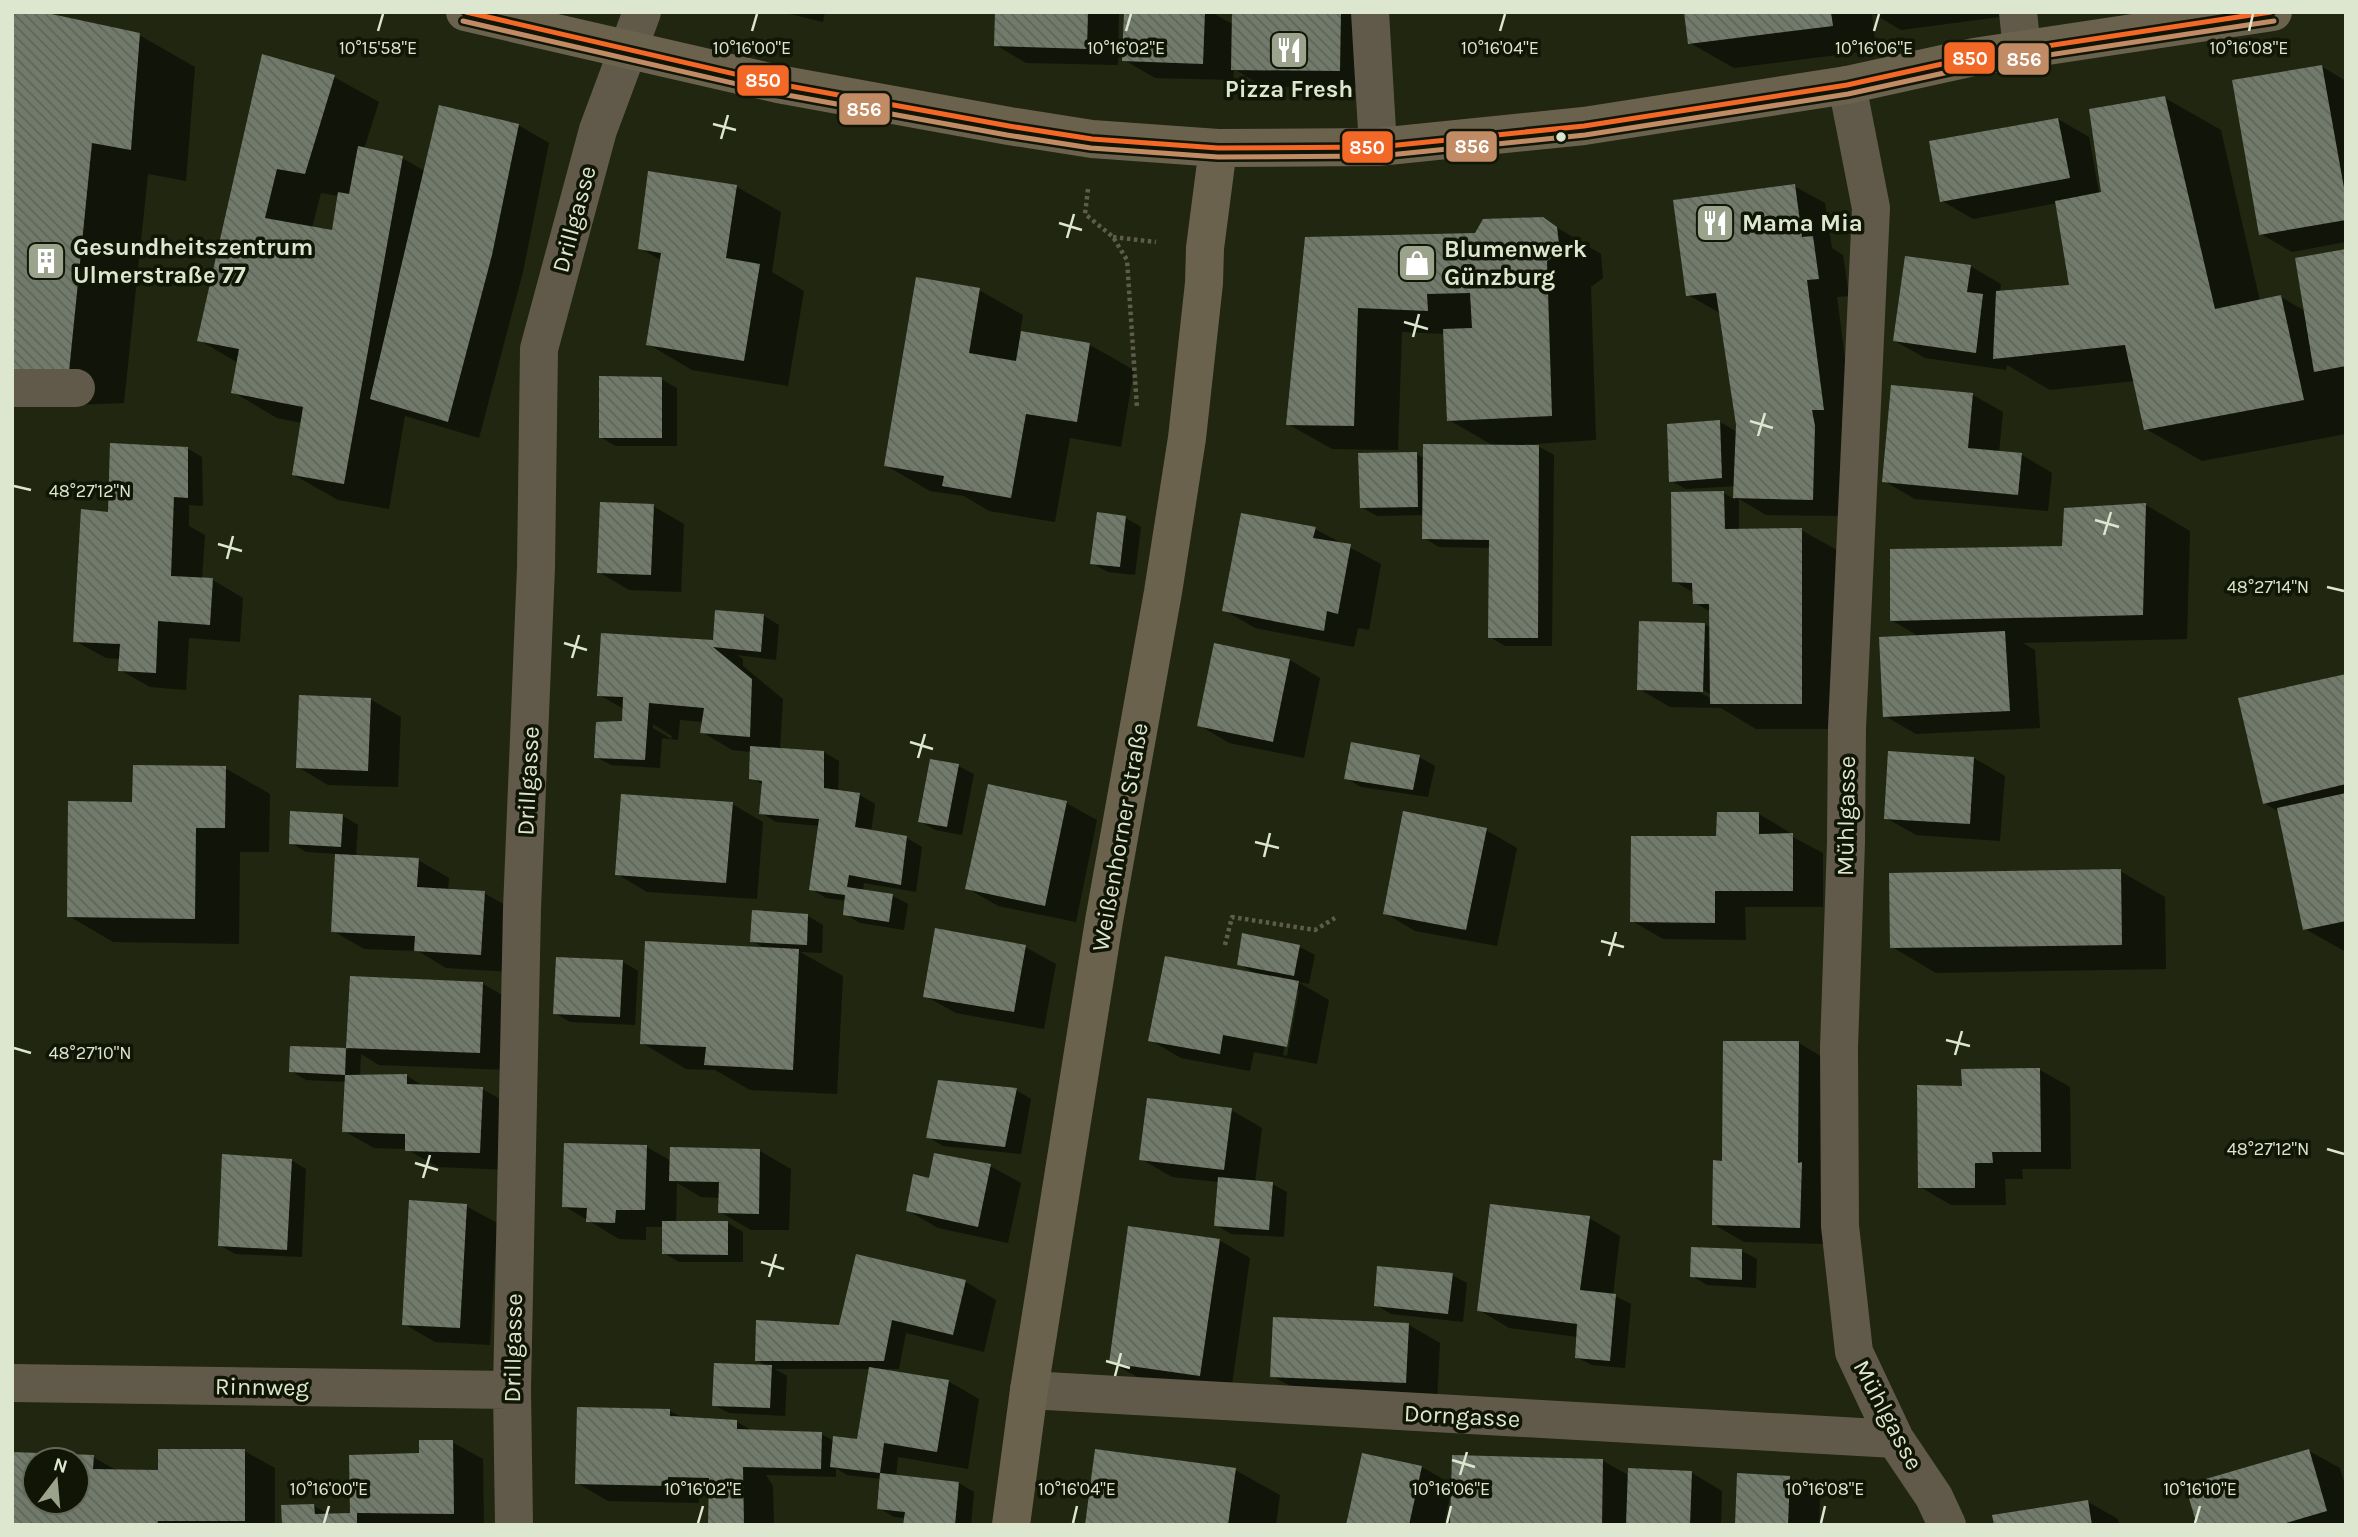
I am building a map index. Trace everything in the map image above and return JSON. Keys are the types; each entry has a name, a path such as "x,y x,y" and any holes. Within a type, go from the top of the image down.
{"main road":[{"path":"465,12 778,84 1009,126 1092,139 1219,148 1378,147 1584,126 1847,85 1974,57 2273,12"},
{"name":"Weißenhorner Straße","path":"1011,1525 1029,1390 1104,921 1163,592 1185,451 1204,283 1205,248 1219,148"}],"street":[{"name":"Drillgasse","path":"514,1525 512,1390 522,909 536,567 539,349 598,130 642,12"},
{"path":"1370,12 1378,147"},
{"path":"2018,12 2022,50"},
{"name":"Mühlgasse","path":"1847,85 1871,208 1847,728 1839,1048 1840,1226 1854,1352 1895,1439 1934,1497 1947,1525"},
{"path":"12,388 76,388"},
{"name":"Rinnweg","path":"12,1383 512,1390"},
{"name":"Dorngasse","path":"1029,1390 1895,1439"}],"path":[{"path":"1225,946 1232,917 1315,930 1335,918"}],"building":[{"name":"Gesundheitszentrum Ulmerstraße 77","path":"12,12 42,12 140,33 131,150 92,143 69,372 12,374"},
{"path":"995,12 1088,12 1087,49 994,46"},
{"path":"1124,12 1205,12 1203,64 1122,61"},
{"path":"1232,12 1341,12 1340,71 1231,70"},
{"path":"1684,12 1831,12 1833,26 1688,44"},
{"path":"262,54 335,75 305,174 277,169 265,218 332,230 338,192 349,194 358,146 403,156 344,484 292,475 303,407 231,393 239,349 197,341"},
{"path":"2322,65 2346,199 2346,220 2259,235 2232,80"},
{"path":"2165,96 2215,309 2281,295 2304,400 2144,430 2125,345 1993,359 1996,291 2069,285 2055,201 2101,192 2089,109"},
{"path":"439,105 519,124 492,255 448,422 370,399"},
{"path":"2058,118 2070,178 1940,202 1929,141"},
{"path":"648,171 737,185 726,258 760,264 744,361 646,345 661,253 638,249"},
{"path":"1795,184 1802,237 1813,236 1819,279 1807,280 1824,410 1812,410 1815,426 1813,500 1733,498 1736,425 1716,293 1686,296 1673,200"},
{"path":"1543,217 1557,227 1560,252 1547,261 1552,416 1447,421 1443,329 1472,328 1470,293 1427,294 1428,311 1358,308 1354,426 1286,425 1305,237 1475,233 1483,219"},
{"path":"2346,249 2346,366 2314,372 2295,258"},
{"path":"1905,256 1971,265 1967,292 1983,294 1976,353 1893,341"},
{"path":"916,277 980,288 969,353 1016,361 1021,331 1090,343 1077,422 1026,414 1011,498 942,486 944,476 884,466"},
{"path":"599,376 662,377 662,438 599,438"},
{"path":"1891,385 1973,393 1968,448 2022,453 2018,495 1882,482"},
{"path":"1720,420 1722,478 1669,482 1667,424"},
{"path":"110,443 188,447 188,498 174,497 171,576 213,578 210,625 158,621 156,673 118,671 120,644 73,642 81,509 108,512"},
{"path":"1423,444 1539,445 1538,638 1488,638 1489,540 1422,539"},
{"path":"1417,452 1418,507 1360,508 1358,453"},
{"path":"1724,491 1725,529 1802,528 1802,704 1710,704 1709,604 1693,604 1692,583 1672,582 1671,492"},
{"path":"600,502 654,504 651,575 597,573"},
{"path":"2146,503 2143,615 1890,621 1890,549 2062,546 2064,508"},
{"path":"1097,512 1126,516 1120,567 1090,564"},
{"path":"1241,513 1316,527 1313,538 1351,544 1338,614 1327,611 1324,631 1222,611"},
{"path":"715,610 764,614 761,652 713,647 752,679 750,737 700,733 704,708 649,703 645,760 594,758 596,722 622,721 623,697 597,696 601,633 713,640"},
{"path":"1639,621 1705,623 1703,692 1637,690"},
{"path":"2005,631 2010,711 1883,717 1879,637"},
{"path":"1214,643 1290,659 1273,742 1197,726"},
{"path":"2346,674 2346,784 2263,804 2238,698"},
{"path":"299,695 371,698 368,771 296,768"},
{"path":"1351,742 1420,755 1413,790 1344,779"},
{"path":"750,746 824,751 824,788 860,793 855,827 907,836 901,885 849,875 847,887 893,894 889,922 843,915 845,895 809,890 819,819 759,814 762,781 749,779"},
{"path":"1888,751 1974,757 1970,824 1884,819"},
{"path":"930,759 959,764 947,827 918,822"},
{"path":"133,765 226,766 225,828 196,828 195,919 67,917 68,801 132,802"},
{"path":"988,784 1067,801 1045,906 965,889"},
{"path":"2346,793 2346,921 2303,930 2277,808"},
{"path":"621,794 733,802 726,883 615,875"},
{"path":"290,811 343,814 341,847 289,844"},
{"path":"1403,811 1487,828 1466,930 1383,914"},
{"path":"1717,812 1759,812 1759,834 1793,833 1793,891 1715,891 1715,923 1630,922 1631,836 1716,836"},
{"path":"335,854 419,858 417,887 485,891 481,955 414,951 415,936 331,932"},
{"path":"2121,869 2122,945 1890,948 1889,873"},
{"path":"752,910 808,914 807,945 750,942"},
{"path":"935,928 1026,945 1014,1012 923,997"},
{"path":"1242,933 1300,945 1294,976 1237,965"},
{"path":"645,941 799,949 793,1070 704,1065 706,1047 640,1044"},
{"path":"1165,956 1299,981 1287,1047 1223,1035 1220,1054 1148,1041"},
{"path":"556,957 623,960 620,1017 553,1014"},
{"path":"350,976 483,982 480,1053 346,1048"},
{"path":"1723,1041 1799,1041 1798,1163 1802,1162 1800,1228 1712,1225 1713,1160 1722,1161"},
{"path":"290,1046 346,1048 345,1075 289,1072"},
{"path":"2040,1068 2041,1152 1992,1152 1993,1163 1975,1163 1975,1188 1918,1188 1917,1085 1962,1086 1961,1069"},
{"path":"407,1074 407,1084 483,1087 480,1153 405,1151 405,1134 342,1132 345,1075"},
{"path":"938,1080 1017,1088 1005,1147 926,1138"},
{"path":"1147,1098 1232,1108 1224,1170 1139,1160"},
{"path":"564,1143 647,1145 645,1210 616,1210 615,1223 586,1222 587,1208 562,1207"},
{"path":"670,1147 760,1149 759,1214 718,1213 719,1182 669,1181"},
{"path":"934,1153 991,1164 978,1227 906,1211 913,1174 929,1178"},
{"path":"222,1154 292,1159 287,1250 218,1246"},
{"path":"1218,1177 1273,1182 1269,1230 1214,1226"},
{"path":"409,1200 467,1204 460,1328 402,1325"},
{"path":"1490,1204 1590,1216 1580,1290 1616,1294 1610,1361 1575,1358 1577,1324 1477,1311"},
{"path":"662,1221 728,1221 728,1255 662,1254"},
{"path":"1128,1226 1220,1239 1200,1376 1109,1363"},
{"path":"1691,1247 1742,1249 1742,1280 1690,1277"},
{"path":"856,1254 966,1280 953,1335 892,1320 884,1361 755,1361 756,1320 839,1325"},
{"path":"1377,1266 1453,1273 1448,1314 1374,1306"},
{"path":"1273,1317 1409,1323 1406,1383 1270,1377"},
{"path":"714,1363 772,1365 770,1408 712,1406"},
{"path":"869,1367 949,1380 937,1452 884,1443 880,1473 830,1467 833,1436 857,1439"},
{"path":"577,1407 670,1409 670,1416 737,1420 737,1429 822,1432 821,1469 743,1467 744,1525 708,1525 709,1478 668,1477 668,1486 575,1484"},
{"path":"419,1440 453,1440 454,1514 357,1513 357,1525 282,1525 281,1505 314,1504 315,1514 350,1513 349,1455 419,1453"},
{"path":"158,1449 245,1449 245,1521 158,1521 157,1525 12,1525 12,1452 21,1452 21,1516 91,1516 91,1455 94,1455 93,1469 158,1470"},
{"path":"1095,1449 1236,1468 1228,1525 1085,1525"},
{"path":"2309,1449 2327,1511 2279,1525 2197,1525 2185,1485"},
{"path":"1362,1453 1422,1466 1409,1525 1346,1525"},
{"path":"1452,1455 1603,1459 1602,1525 1450,1525"},
{"path":"1628,1468 1692,1471 1690,1525 1626,1525"},
{"path":"880,1473 959,1482 955,1525 903,1525 905,1512 877,1509"},
{"path":"1737,1473 1790,1476 1788,1525 1735,1525"},
{"path":"2088,1500 2092,1525 1994,1525 1992,1515"}],"transit line":[{"name":"850","path":"466,12 778,84 1009,126 1092,139 1218,148 1378,147 1584,126 1847,85 1974,57 2271,12"},
{"name":"856","path":"463,21 776,93 1007,135 1091,148 1218,157 1379,156 1585,135 1848,94 1976,66 2274,21"}],"place":[{"name":"Pizza Fresh","path":"1289,50"},
{"name":"Mama Mia","path":"1715,223"},
{"name":"Gesundheitszentrum Ulmerstraße 77","path":"46,261"},
{"name":"Blumenwerk Günzburg","path":"1417,263"}]}
